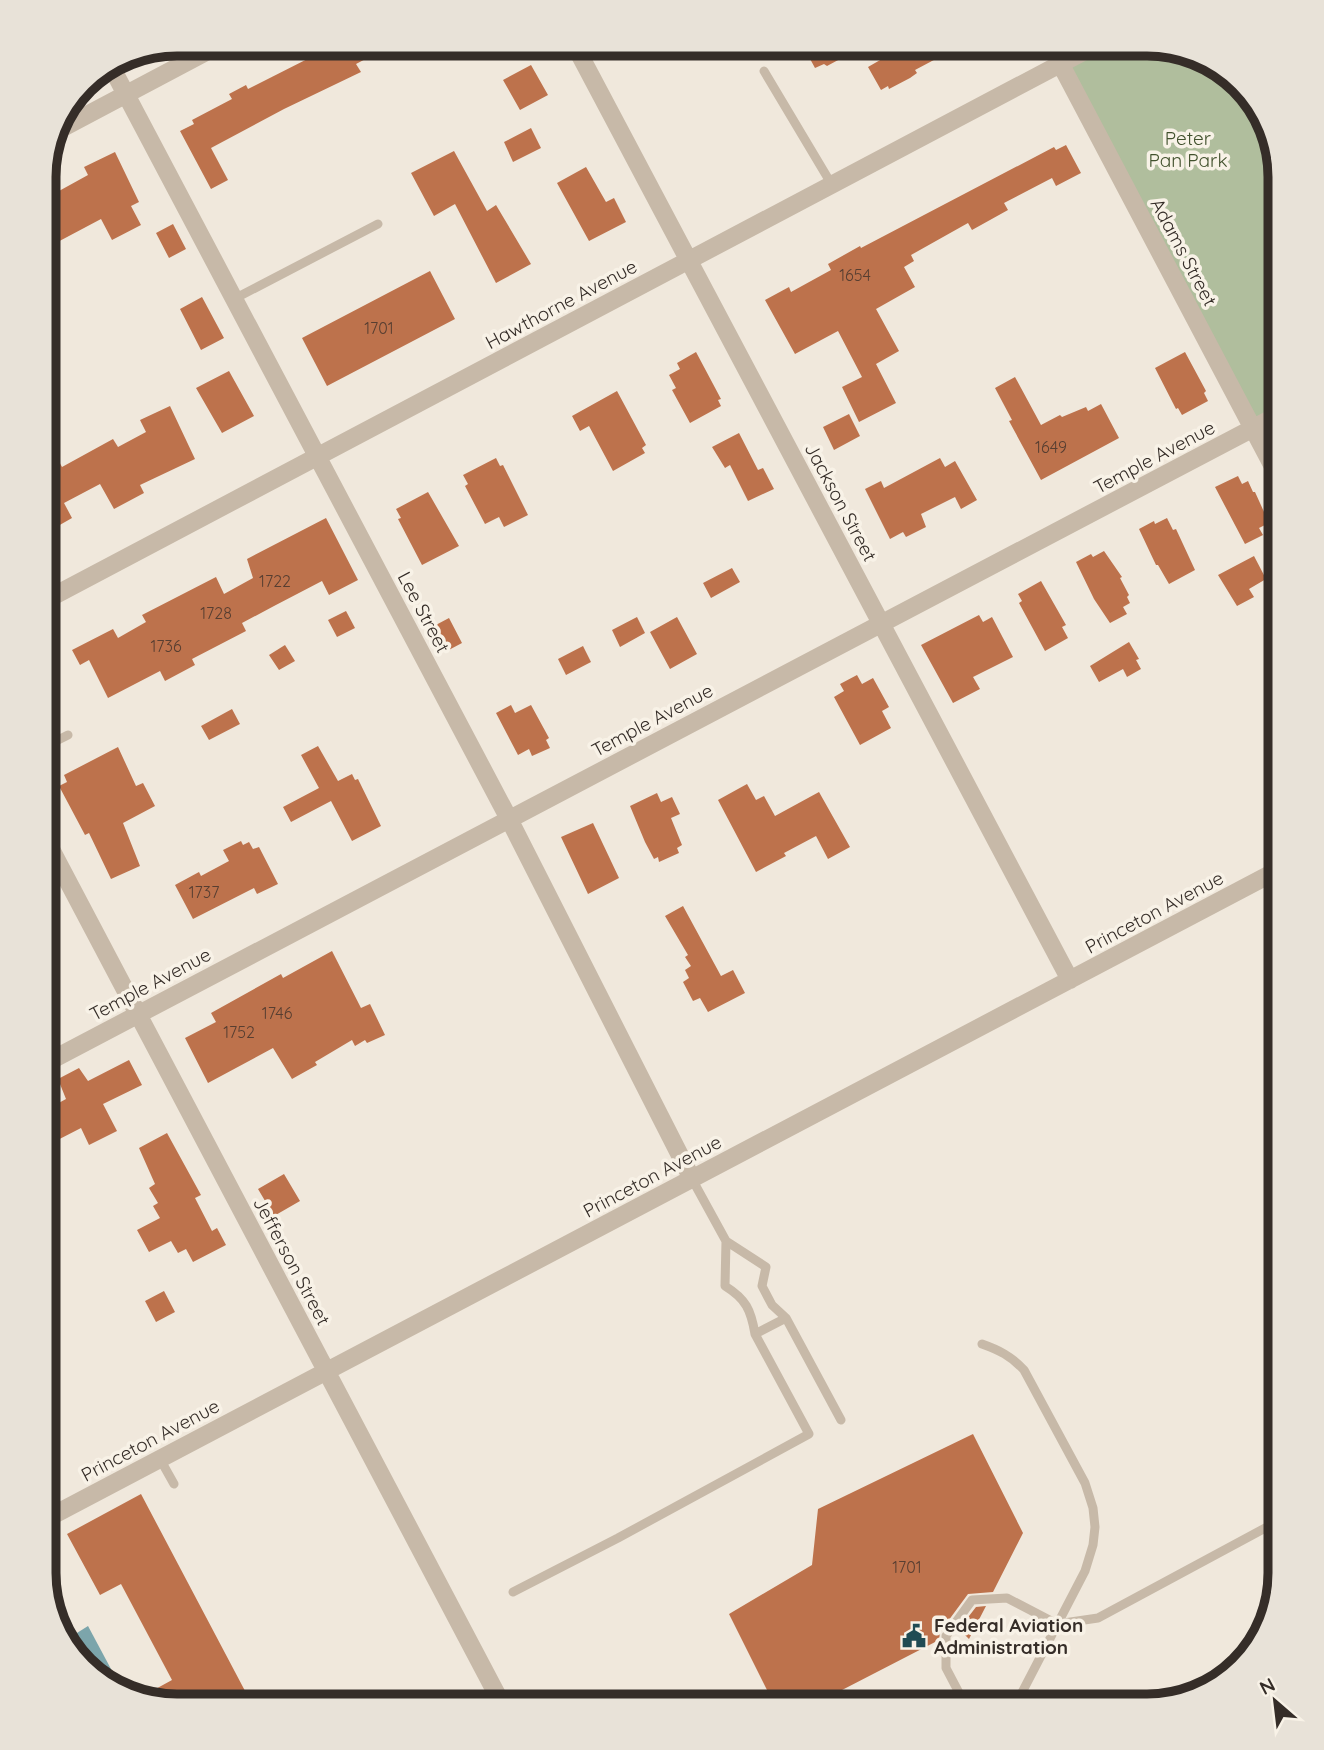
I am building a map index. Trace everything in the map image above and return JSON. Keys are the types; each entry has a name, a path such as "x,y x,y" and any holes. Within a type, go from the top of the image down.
{"street":[{"path":"67,126 198,56"},
{"name":"Jackson Street","path":"580,56 1070,980"},
{"name":"Adams Street","path":"1056,56 1268,457"},
{"name":"Hawthorne Avenue","path":"56,588 318,457 1075,56"},
{"name":"Lee Street","path":"115,73 509,819 692,1179"},
{"name":"Temple Avenue","path":"56,1057 1268,420"},
{"name":"Jefferson Street","path":"56,859 497,1694"},
{"name":"Princeton Avenue","path":"56,1514 1268,875"}],"lane":[{"path":"765,71 832,185"},
{"path":"234,299 378,224"},
{"path":"56,741 68,735"},
{"path":"692,1179 726,1241 766,1268 762,1286 772,1305 786,1318 841,1419"},
{"path":"513,1592 809,1434 755,1334 753,1319 740,1295 725,1286 726,1241"},
{"path":"755,1334 786,1318"},
{"path":"982,1344 998,1349 1014,1359 1024,1370 1085,1483 1091,1499 1095,1527 1085,1571 1021,1694"},
{"path":"160,1458 174,1484"},
{"path":"959,1694 946,1668 946,1636 972,1600 1007,1598 1057,1624 1098,1618 1268,1527"}],"green space":[{"name":"Peter Pan Park","path":"1072,56 1170,58 1186,62 1221,81 1248,110 1264,146 1268,177 1268,427 1251,437 1052,65"}],"water":[{"path":"88,1626 111,1669 106,1671 97,1664 73,1635"}],"building":[{"path":"313,56 371,56 356,64 361,72 211,148 228,180 211,189 180,131 194,124 192,120 232,99 229,94 246,85 248,89"},
{"path":"808,56 846,56 827,66 824,64 815,68"},
{"path":"887,56 941,56 915,70 917,73 889,89 888,86 881,90 868,67"},
{"path":"531,65 548,95 520,110 503,80"},
{"path":"531,128 541,148 513,162 504,142"},
{"path":"1066,145 1081,173 1056,186 1052,178 1004,203 1008,210 972,230 968,223 911,255 914,261 904,267 915,287 876,309 899,351 876,364 896,403 859,422 842,387 862,377 838,331 795,354 765,300 789,287 791,292 831,270 828,264 860,246 861,248 1054,147 1056,150"},
{"path":"454,151 487,211 496,205 531,264 496,283 455,204 434,216 411,173"},
{"path":"115,152 139,202 131,206 141,225 112,240 101,219 56,243 56,185 59,191 88,175 84,167"},
{"path":"586,167 606,202 614,198 626,222 589,241 557,183"},
{"path":"173,224 186,249 169,258 156,233"},
{"path":"430,271 455,319 327,386 302,338"},
{"path":"202,297 224,338 201,350 180,309"},
{"path":"696,352 721,399 718,400 721,406 690,423 672,390 676,388 669,375 680,369 677,363"},
{"path":"1185,352 1206,391 1204,393 1208,401 1182,415 1178,408 1176,409 1155,368"},
{"path":"229,371 254,416 222,433 196,388"},
{"path":"1015,377 1041,425 1060,415 1062,417 1086,407 1088,411 1101,404 1119,438 1041,480 1009,421 1012,420 995,388"},
{"path":"617,391 646,445 642,448 645,453 613,471 589,426 580,431 572,416"},
{"path":"170,406 195,459 140,485 144,493 114,509 100,484 64,503 72,518 56,527 56,456 62,467 113,439 118,447 146,432 140,420"},
{"path":"849,414 860,436 834,450 823,427"},
{"path":"739,433 758,470 763,468 774,489 748,501 730,465 725,468 712,447"},
{"path":"496,458 500,466 503,465 528,515 504,527 499,517 485,524 465,486 468,484 463,475"},
{"path":"940,458 945,467 955,461 977,500 961,509 955,497 921,514 926,527 906,537 903,532 890,539 865,489 881,481 884,488"},
{"path":"1238,476 1242,484 1248,481 1268,521 1268,524 1259,528 1263,535 1245,544 1215,487"},
{"path":"428,492 459,546 422,565 398,519 401,518 396,509"},
{"path":"326,518 358,580 329,595 322,581 274,606 242,623 246,631 192,659 195,665 165,681 160,671 108,698 89,660 80,665 72,650 113,629 118,638 146,622 142,615 216,577 224,594 253,578 247,559"},
{"path":"1167,518 1173,530 1176,529 1195,570 1169,584 1156,565 1139,529"},
{"path":"1104,551 1122,577 1120,578 1130,603 1123,607 1127,614 1110,623 1094,599 1076,562"},
{"path":"1254,556 1266,579 1249,589 1254,597 1237,606 1218,575"},
{"path":"732,568 740,582 711,598 703,583"},
{"path":"1041,581 1066,625 1062,627 1068,638 1045,651 1019,603 1022,601 1018,594"},
{"path":"346,611 355,628 337,637 328,620"},
{"path":"979,615 983,622 992,617 1013,657 973,677 980,689 953,703 921,645"},
{"path":"637,617 645,633 620,647 612,630"},
{"path":"677,617 697,654 670,669 650,632"},
{"path":"449,618 462,643 445,652 432,627"},
{"path":"1129,642 1139,659 1136,660 1141,669 1127,677 1123,669 1099,682 1090,666"},
{"path":"285,645 295,661 279,670 269,655"},
{"path":"583,646 591,662 566,675 558,659"},
{"path":"857,675 862,684 873,678 889,707 882,711 891,728 860,745 834,697 844,691 840,684"},
{"path":"511,705 515,713 531,705 549,738 546,740 550,748 532,756 529,749 518,755 496,713"},
{"path":"232,709 240,724 209,740 201,726"},
{"path":"318,746 338,781 352,774 355,780 358,779 381,826 352,841 331,801 291,822 283,807 319,788 301,755"},
{"path":"118,747 136,786 143,783 155,806 123,823 140,866 111,879 89,833 85,835 59,786 67,782 64,775"},
{"path":"747,784 756,800 764,796 775,816 819,792 850,847 828,859 816,836 756,872 718,800"},
{"path":"657,793 661,802 672,797 680,814 671,818 682,845 677,848 679,853 659,862 658,857 654,859 645,842 630,806"},
{"path":"593,823 619,878 588,894 561,837"},
{"path":"241,841 243,845 249,842 253,849 259,847 278,884 257,894 254,888 193,919 175,885 199,872 201,876 229,861 223,850"},
{"path":"683,906 721,976 733,970 745,993 708,1012 700,998 693,1001 683,982 689,978 685,970 691,966 685,957 688,955 665,916"},
{"path":"332,951 361,1008 370,1004 385,1035 367,1043 365,1040 355,1046 352,1040 292,1079 273,1048 208,1083 185,1038 216,1022 211,1013 281,974 283,978"},
{"path":"129,1060 142,1085 103,1104 117,1131 89,1145 81,1128 56,1141 56,1104 66,1099 58,1079 79,1068 88,1081"},
{"path":"167,1133 201,1195 195,1198 212,1231 217,1228 226,1245 193,1262 186,1249 178,1253 171,1241 149,1252 137,1230 160,1218 153,1206 158,1203 149,1188 155,1184 139,1148"},
{"path":"284,1174 300,1201 274,1216 258,1189"},
{"path":"164,1291 175,1312 156,1322 145,1301"},
{"path":"973,1434 1023,1533 993,1592 968,1594 940,1632 939,1640 834,1694 769,1694 729,1614 812,1565 818,1509"},
{"path":"141,1494 247,1694 152,1691 172,1680 121,1584 100,1595 67,1534"},
{"path":"986,1606 969,1639 959,1629 976,1607"}],"place":[{"name":"Federal Aviation Administration","path":"914,1636"}]}
